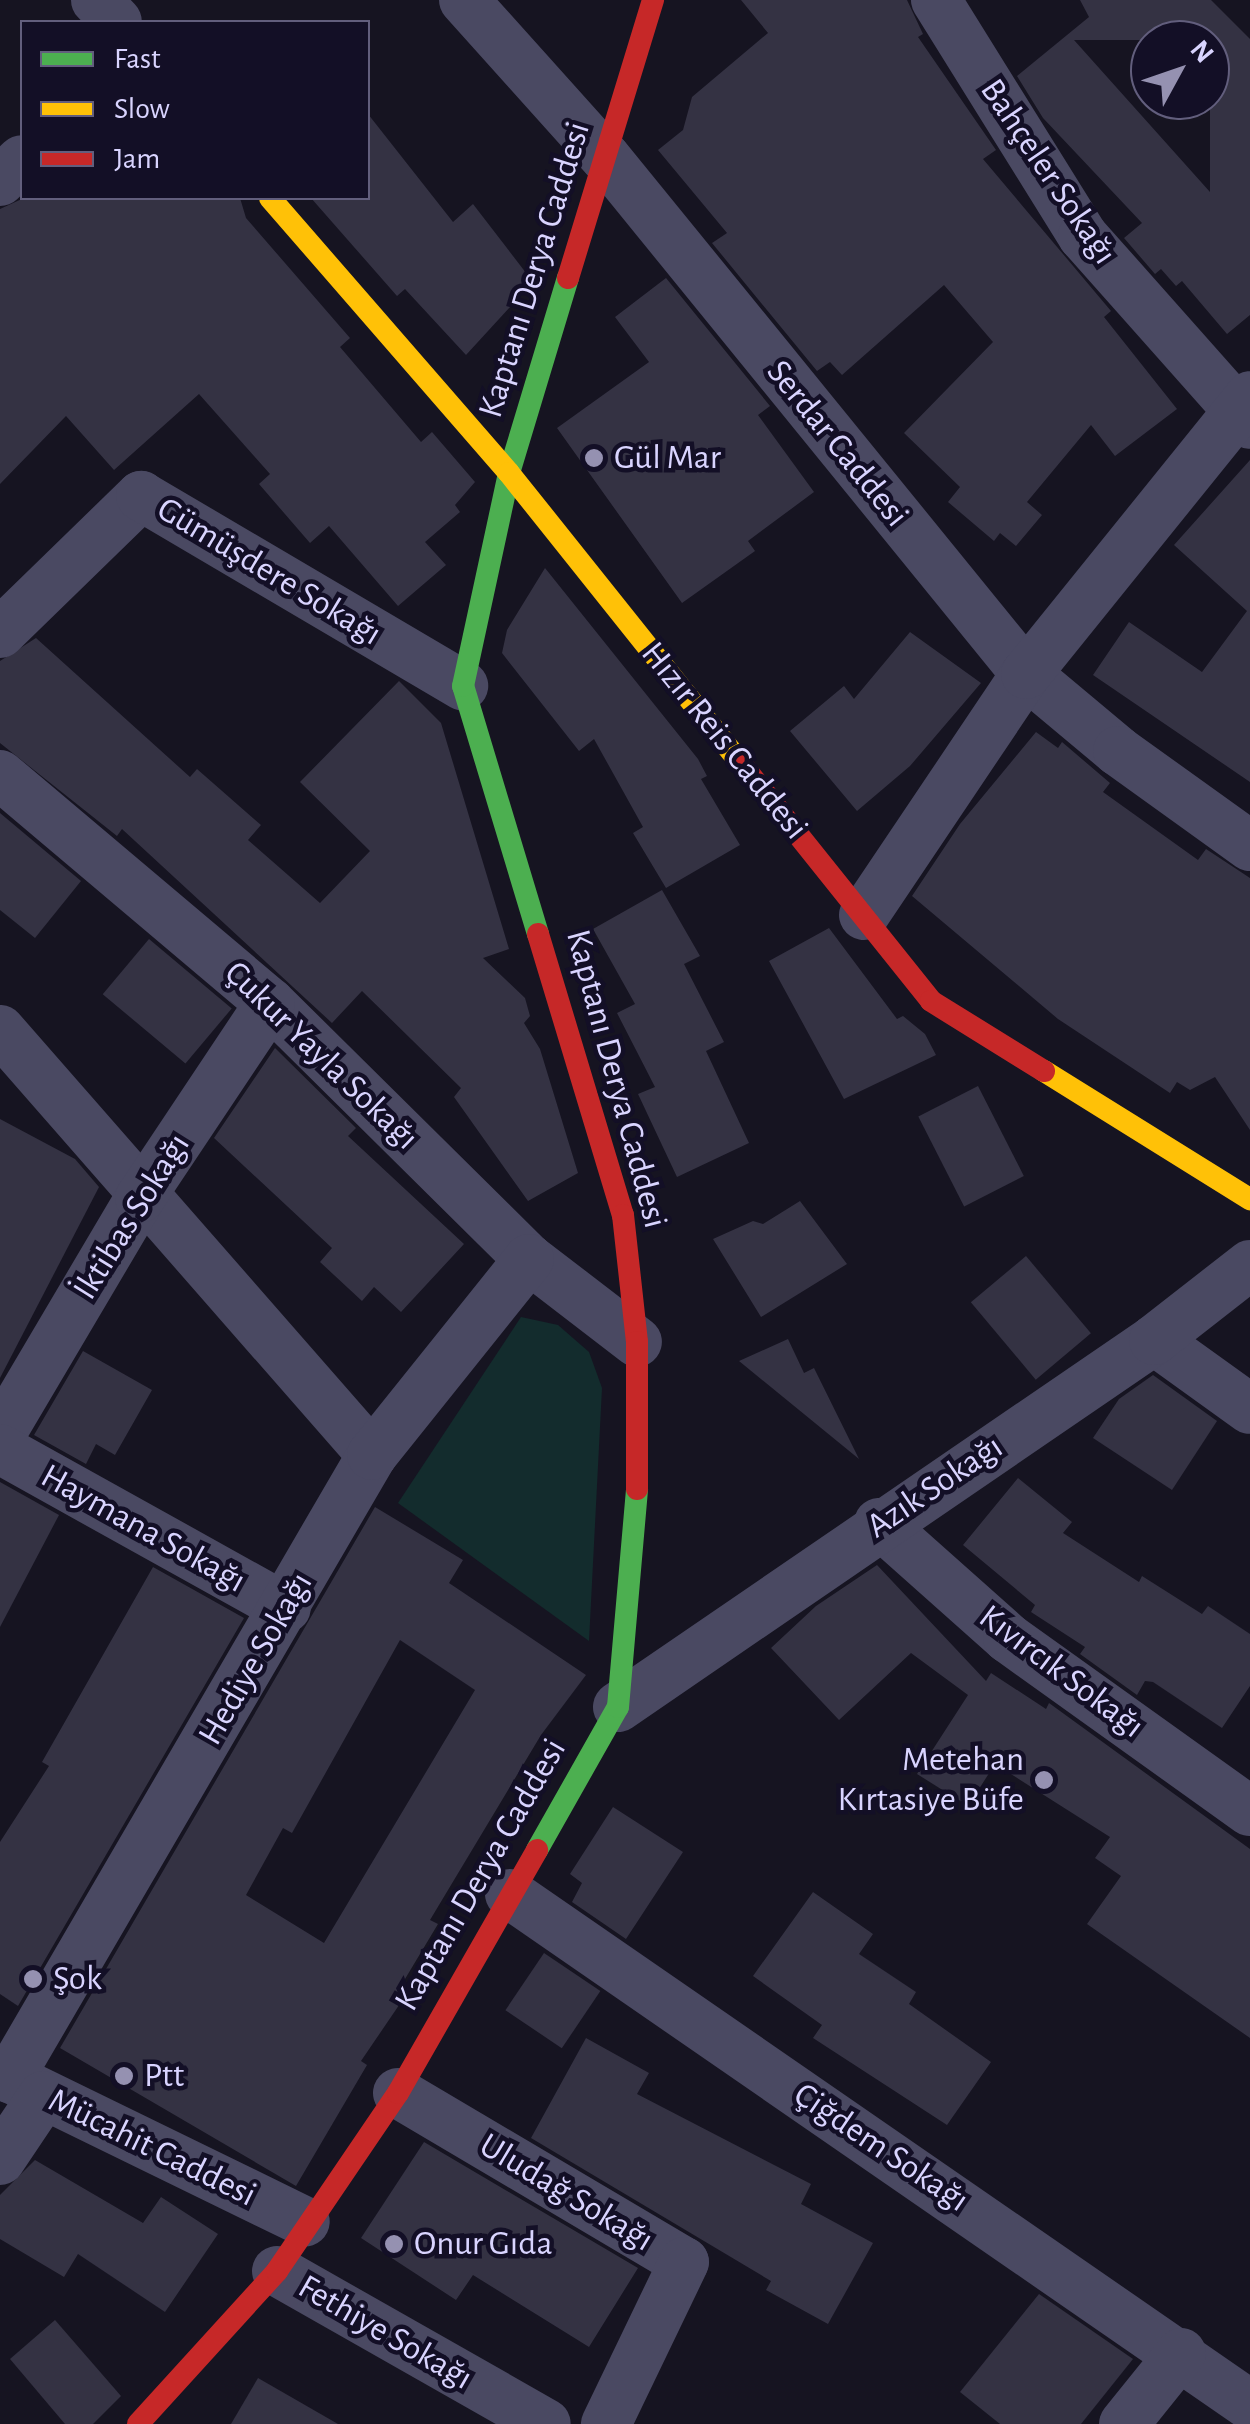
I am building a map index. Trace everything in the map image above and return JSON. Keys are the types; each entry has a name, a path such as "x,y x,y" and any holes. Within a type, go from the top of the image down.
{"street":[{"path":"96,0 114,20"},
{"name":"Serdar Caddesi","path":"464,0 606,158 1026,674 1118,751 1250,846"},
{"name":"Kaptanı Derya Caddesi","path":"138,2424 277,2272 305,2222 398,2093 618,1706 638,1521 636,1342 622,1215 462,686 509,473 653,0"},
{"name":"Bahçeler Sokağı","path":"936,0 1083,236 1245,411"},
{"path":"0,182 20,162"},
{"name":"Hızır Reis Caddesi","path":"272,200 509,473 931,1001 1250,1199"},
{"path":"864,915 1026,674 1245,411"},
{"name":"Gümüşdere Sokağı","path":"0,633 141,496 462,686"},
{"name":"Çukur Yayla Sokağı","path":"0,776 270,1003 530,1260 636,1342"},
{"name":"İktibas Sokağı","path":"0,1434 140,1198 270,1003"},
{"path":"0,1030 140,1198 372,1456"},
{"name":"Hediye Sokağı","path":"0,2160 17,2082 372,1456 530,1260"},
{"name":"Azık Sokağı","path":"618,1706 879,1523 1154,1340 1250,1266"},
{"path":"1154,1340 1250,1408"},
{"name":"Haymana Sokağı","path":"0,1450 286,1608"},
{"name":"Kıvırcık Sokağı","path":"879,1523 1008,1638 1250,1810"},
{"name":"Çiğdem Sokağı","path":"510,1894 1180,2353 1250,2405"},
{"name":"Mücahit Caddesi","path":"17,2082 305,2222"},
{"name":"Uludağ Sokağı","path":"398,2093 684,2262 606,2424"},
{"name":"Fethiye Sokağı","path":"277,2272 546,2424"},
{"path":"1124,2424 1180,2353"}],"green space":[{"path":"521,1317 558,1325 589,1352 602,1388 589,1641 398,1503"}],"building":[{"path":"741,0 907,0 923,34 918,37 996,150 983,159 1111,311 1104,317 1177,409 1115,456 1091,425 1027,502 1042,515 1016,546 1000,533 994,541 948,502 960,487 904,433 993,342 944,285 842,375 830,362 817,371 712,243 727,233 658,150 683,130 692,97 768,33"},
{"path":"1080,0 1211,0 1250,39 1250,315 1227,334 1182,281 1176,286 1161,269 1155,274 1124,238 1142,223 1043,118 1017,76 1089,17"},
{"path":"370,117 453,222 473,204 533,282 466,355 405,289 397,296 313,200 370,200"},
{"path":"20,200 241,200 246,218 350,338 340,347 421,442 432,432 475,482 455,505 460,512 425,542 446,565 398,606 329,526 310,543 259,484 270,474 199,394 114,470 66,416 0,484 0,209"},
{"path":"666,278 770,406 758,415 814,492 748,541 755,551 682,603 557,428 649,362 615,317"},
{"path":"1250,460 1250,782 1093,675 1129,622 1202,672 1247,611 1174,545"},
{"path":"545,568 698,759 707,776 701,779 740,845 666,888 633,833 643,827 594,739 579,751 502,653 507,630"},
{"path":"910,632 981,683 910,766 857,811 790,731 844,686 854,699"},
{"path":"36,638 190,777 197,769 261,825 248,840 320,903 370,851 300,782 399,681 441,723 509,949 483,958 525,998 530,1016 524,1023 540,1049 578,1173 528,1201 454,1097 461,1088 362,991 332,1023 122,829 117,836 0,743 0,661"},
{"path":"1036,732 1058,748 1062,742 1110,783 1103,792 1198,860 1206,849 1250,878 1250,1130 1215,1077 1190,1090 1177,1082 1170,1093 1058,1019 912,896 960,824"},
{"path":"0,813 81,881 35,938 0,910"},
{"path":"662,890 700,956 684,964 724,1042 706,1051 749,1143 677,1177 638,1094 655,1087 617,1013 635,1004 593,929"},
{"path":"829,928 897,1019 903,1016 925,1034 936,1055 844,1099 769,961"},
{"path":"149,939 232,1008 185,1064 103,994"},
{"path":"275,1048 356,1128 348,1136 464,1244 401,1312 374,1287 362,1301 320,1262 332,1248 214,1138"},
{"path":"978,1086 1024,1176 964,1206 918,1116"},
{"path":"0,1119 75,1159 99,1187 0,1378"},
{"path":"800,1201 847,1264 761,1317 713,1239 753,1221 763,1224"},
{"path":"1026,1256 1091,1333 1036,1380 971,1302"},
{"path":"788,1339 804,1373 814,1368 859,1459 739,1361"},
{"path":"83,1351 152,1390 115,1455 96,1444 86,1464 34,1435"},
{"path":"1153,1375 1217,1421 1172,1490 1093,1438 1119,1399"},
{"path":"1018,1478 1072,1522 1063,1533 1139,1582 1142,1576 1202,1614 1208,1606 1250,1634 1250,1686 1222,1728 1153,1682 1145,1681 1137,1695 1080,1654 1085,1647 1031,1612 1035,1605 963,1545"},
{"path":"0,1482 59,1515 0,1627"},
{"path":"375,1507 463,1560 449,1583 586,1675 541,1735 430,1920 438,1924 402,1984 410,1989 361,2061 367,2065 296,2186 60,2048","holes":["400,1640 475,1690 324,1943 246,1895 283,1828 292,1833"]},
{"path":"877,1565 986,1681 991,1673 1046,1709 1049,1703 1250,1849 1250,2038 1087,1924 1121,1876 1095,1858 1110,1837 995,1764 968,1806 917,1774 968,1695 911,1653 839,1720 771,1648 816,1606"},
{"path":"153,1567 244,1618 18,2006 0,1994 0,1842 49,1766 42,1762"},
{"path":"613,1807 683,1852 626,1939 572,1902 582,1883 570,1874"},
{"path":"813,1892 873,1934 859,1954 916,1992 909,2004 991,2062 947,2125 813,2038 822,2025 753,1976"},
{"path":"544,1953 600,1991 562,2048 505,2010"},
{"path":"586,2038 649,2073 637,2094 811,2184 801,2204 873,2243 828,2324 766,2290 771,2281 531,2138"},
{"path":"424,2142 638,2268 589,2347 473,2275 456,2300 361,2238"},
{"path":"35,2160 143,2223 161,2197 218,2234 165,2312 78,2254 64,2277 0,2239 0,2195"},
{"path":"1039,2294 1133,2359 1081,2424 1000,2424 960,2392"},
{"path":"55,2320 121,2396 93,2424 65,2424 10,2359"},
{"path":"258,2378 338,2424 231,2424"}],"traffic: fast":[{"path":"538,934 463,686 509,473 568,278"},
{"path":"537,1850 618,1707 637,1489"}],"traffic: slow":[{"path":"272,200 509,473 739,761"},
{"path":"1044,1071 1250,1199"}],"traffic: jam":[{"path":"568,278 653,0"},
{"path":"739,761 931,1001 1044,1071"},
{"path":"538,934 623,1215 637,1342 637,1489"},
{"path":"138,2424 277,2271 398,2093 537,1850"}],"place":[{"name":"Gül Mar","path":"594,458"},
{"name":"Metehan Kırtasiye Büfe","path":"1044,1780"},
{"name":"Şok","path":"33,1979"},
{"name":"Ptt","path":"124,2076"},
{"name":"Onur Gıda","path":"394,2244"}]}
